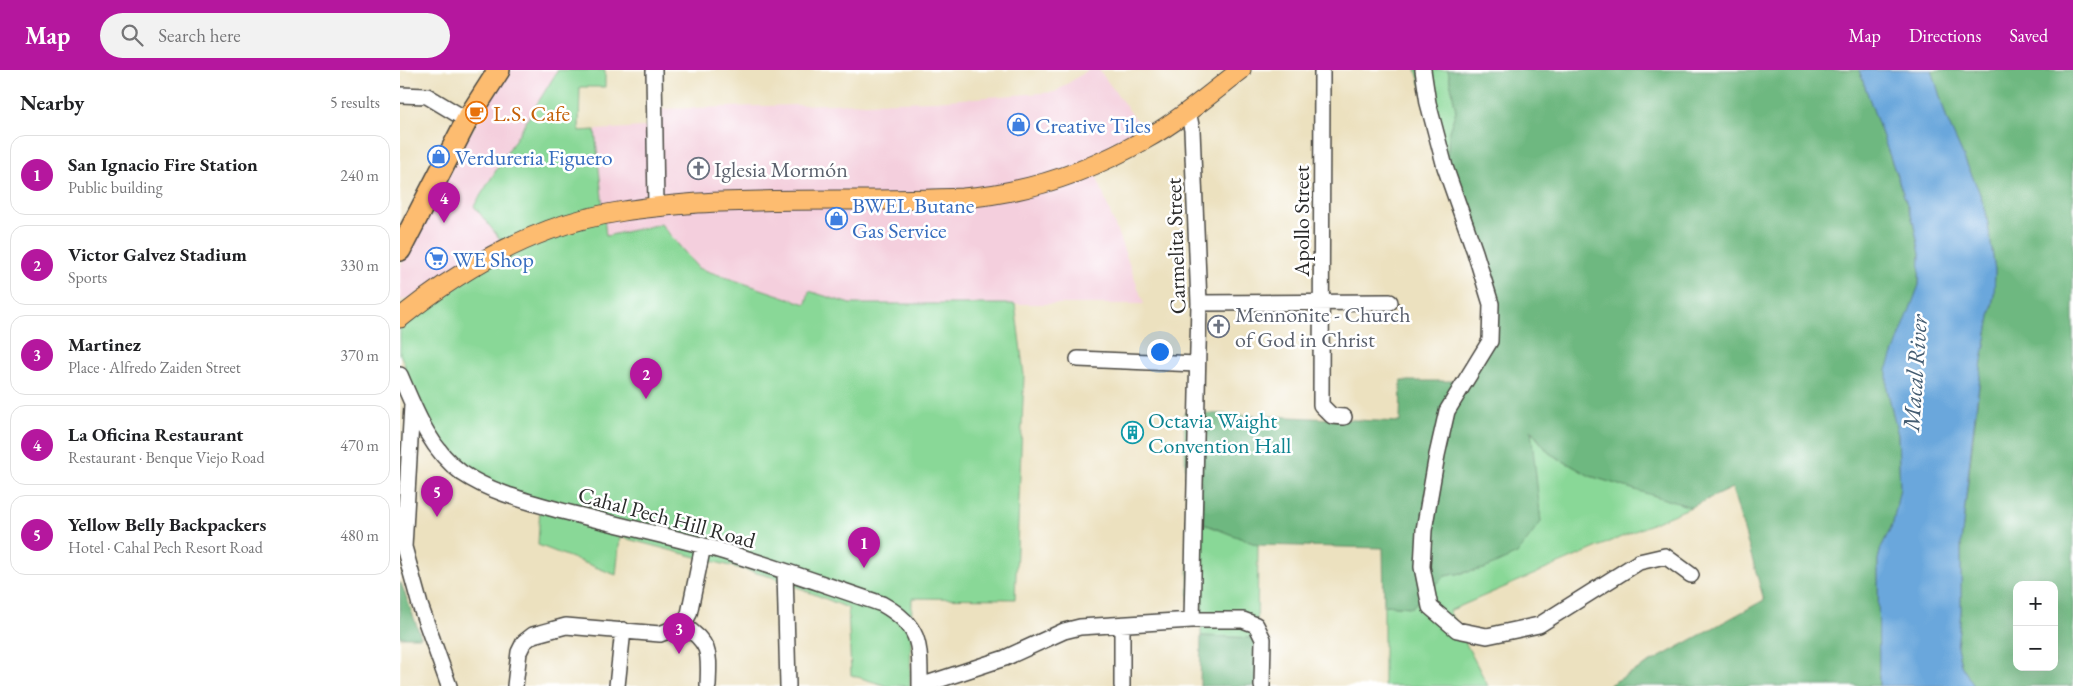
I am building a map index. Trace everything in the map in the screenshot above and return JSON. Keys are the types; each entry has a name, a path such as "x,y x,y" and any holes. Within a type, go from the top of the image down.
{"highway":[{"path":"400,250 467,120 499,70"}],"main road":[{"path":"400,318 425,298 502,250 551,229 583,219 656,207 741,201 935,200 986,196 1031,187 1077,172 1147,139 1188,112 1234,72"},
{"path":"400,307 425,298"}],"street":[{"path":"654,70 656,207"},
{"name":"Apollo Street","path":"1322,70 1323,302 1321,405 1332,416 1344,417"},
{"path":"1423,70 1428,103 1445,167 1491,304 1490,341 1447,411 1437,455 1424,530 1422,567 1430,606 1457,630 1487,636 1540,625 1639,562 1665,556 1691,574"},
{"path":"400,95 427,96 467,120"},
{"name":"Carmelita Street","path":"1188,112 1192,130 1199,303 1192,620"},
{"path":"1199,303 1390,302"},
{"path":"1078,359 1197,364"},
{"name":"Cahal Pech Hill Road","path":"400,375 424,426 448,462 475,481 536,504 703,546 882,604 900,614 912,627 920,660 920,686"},
{"path":"412,404 404,547 420,605 449,686"},
{"path":"515,686 519,652 524,642 533,635 566,626 660,634 683,625 689,614 703,546"},
{"path":"785,572 788,686"},
{"path":"920,686 1005,658 1064,631 1080,627 1122,626 1192,620 1243,620 1256,625 1263,638 1262,686"},
{"path":"683,625 699,636 708,655 708,686"},
{"path":"1122,626 1122,686"},
{"path":"617,686 622,630"}],"shaded area":[{"path":"509,70 558,70 474,206 503,243 408,299 400,300 400,267 468,137"},
{"path":"1088,70 1099,70 1149,137 1092,164 1144,304 850,304 809,291 807,305 698,268 661,224 606,236 595,130 660,126 662,109 933,101 1055,92"}],"green space":[{"path":"558,70 605,70 605,87 580,87 579,131 595,130 606,236 661,224 698,268 806,304 809,291 850,304 1015,304 1024,375 1015,599 912,598 910,686 887,686 851,675 848,608 772,577 620,537 616,575 538,545 540,505 459,476 400,369 405,366 400,354 400,326 503,243 474,206"},
{"path":"1416,70 1448,70 1456,111 1449,131 1447,169"},
{"path":"1448,70 1859,70 1913,221 1920,254 1919,285 1902,334 1887,388 1898,435 1900,488 1893,523 1881,548 1878,560 1879,686 1607,686 1764,600 1732,488 1691,507 1590,476 1549,453 1531,430 1541,522 1517,554 1484,569 1445,576 1412,607 1384,605 1383,548 1258,545 1202,523 1200,413 1400,422 1401,381 1457,381 1486,352 1494,335 1447,169 1449,131 1456,111"},
{"path":"1932,70 2073,70 2073,686 1974,686 1961,665 1957,647 1961,611 1961,543 1982,361 1994,294 1995,270 1986,212 1978,189 1947,120"},
{"path":"1184,413 1200,413 1202,523 1258,545 1257,638 1201,636 1202,603 1189,602"},
{"path":"1530,430 1549,453 1590,476 1691,507 1449,611 1488,686 1384,686 1384,605 1412,607 1445,576 1484,569 1541,522"},
{"path":"401,583 421,637 400,637"},
{"path":"1201,636 1257,638 1256,686 1200,686"}],"water":[{"name":"Macal River","path":"1859,70 1932,70 1947,120 1978,189 1986,212 1995,270 1994,294 1982,361 1961,543 1961,611 1957,647 1961,665 1974,686 1879,686 1878,560 1881,548 1893,523 1900,488 1898,435 1887,388 1887,370 1919,285 1920,254 1913,221"}],"place":[{"name":"L.S. Cafe","path":"477,113"},
{"name":"Creative Tiles","path":"1019,125"},
{"name":"Verdureria Figuero","path":"439,157"},
{"name":"Iglesia Mormón","path":"698,169"},
{"name":"BWEL Butane Gas Service","path":"836,218"},
{"name":"La Oficina Restaurant","path":"444,223"},
{"name":"WE Shop","path":"437,259"},
{"name":"Mennonite - Church of God in Christ","path":"1219,327"},
{"name":"Victor Galvez Stadium","path":"646,399"},
{"name":"Octavia Waight Convention Hall","path":"1132,433"},
{"name":"Yellow Belly Backpackers","path":"437,517"},
{"name":"San Ignacio Fire Station","path":"864,568"},
{"name":"Martinez","path":"679,654"}]}
